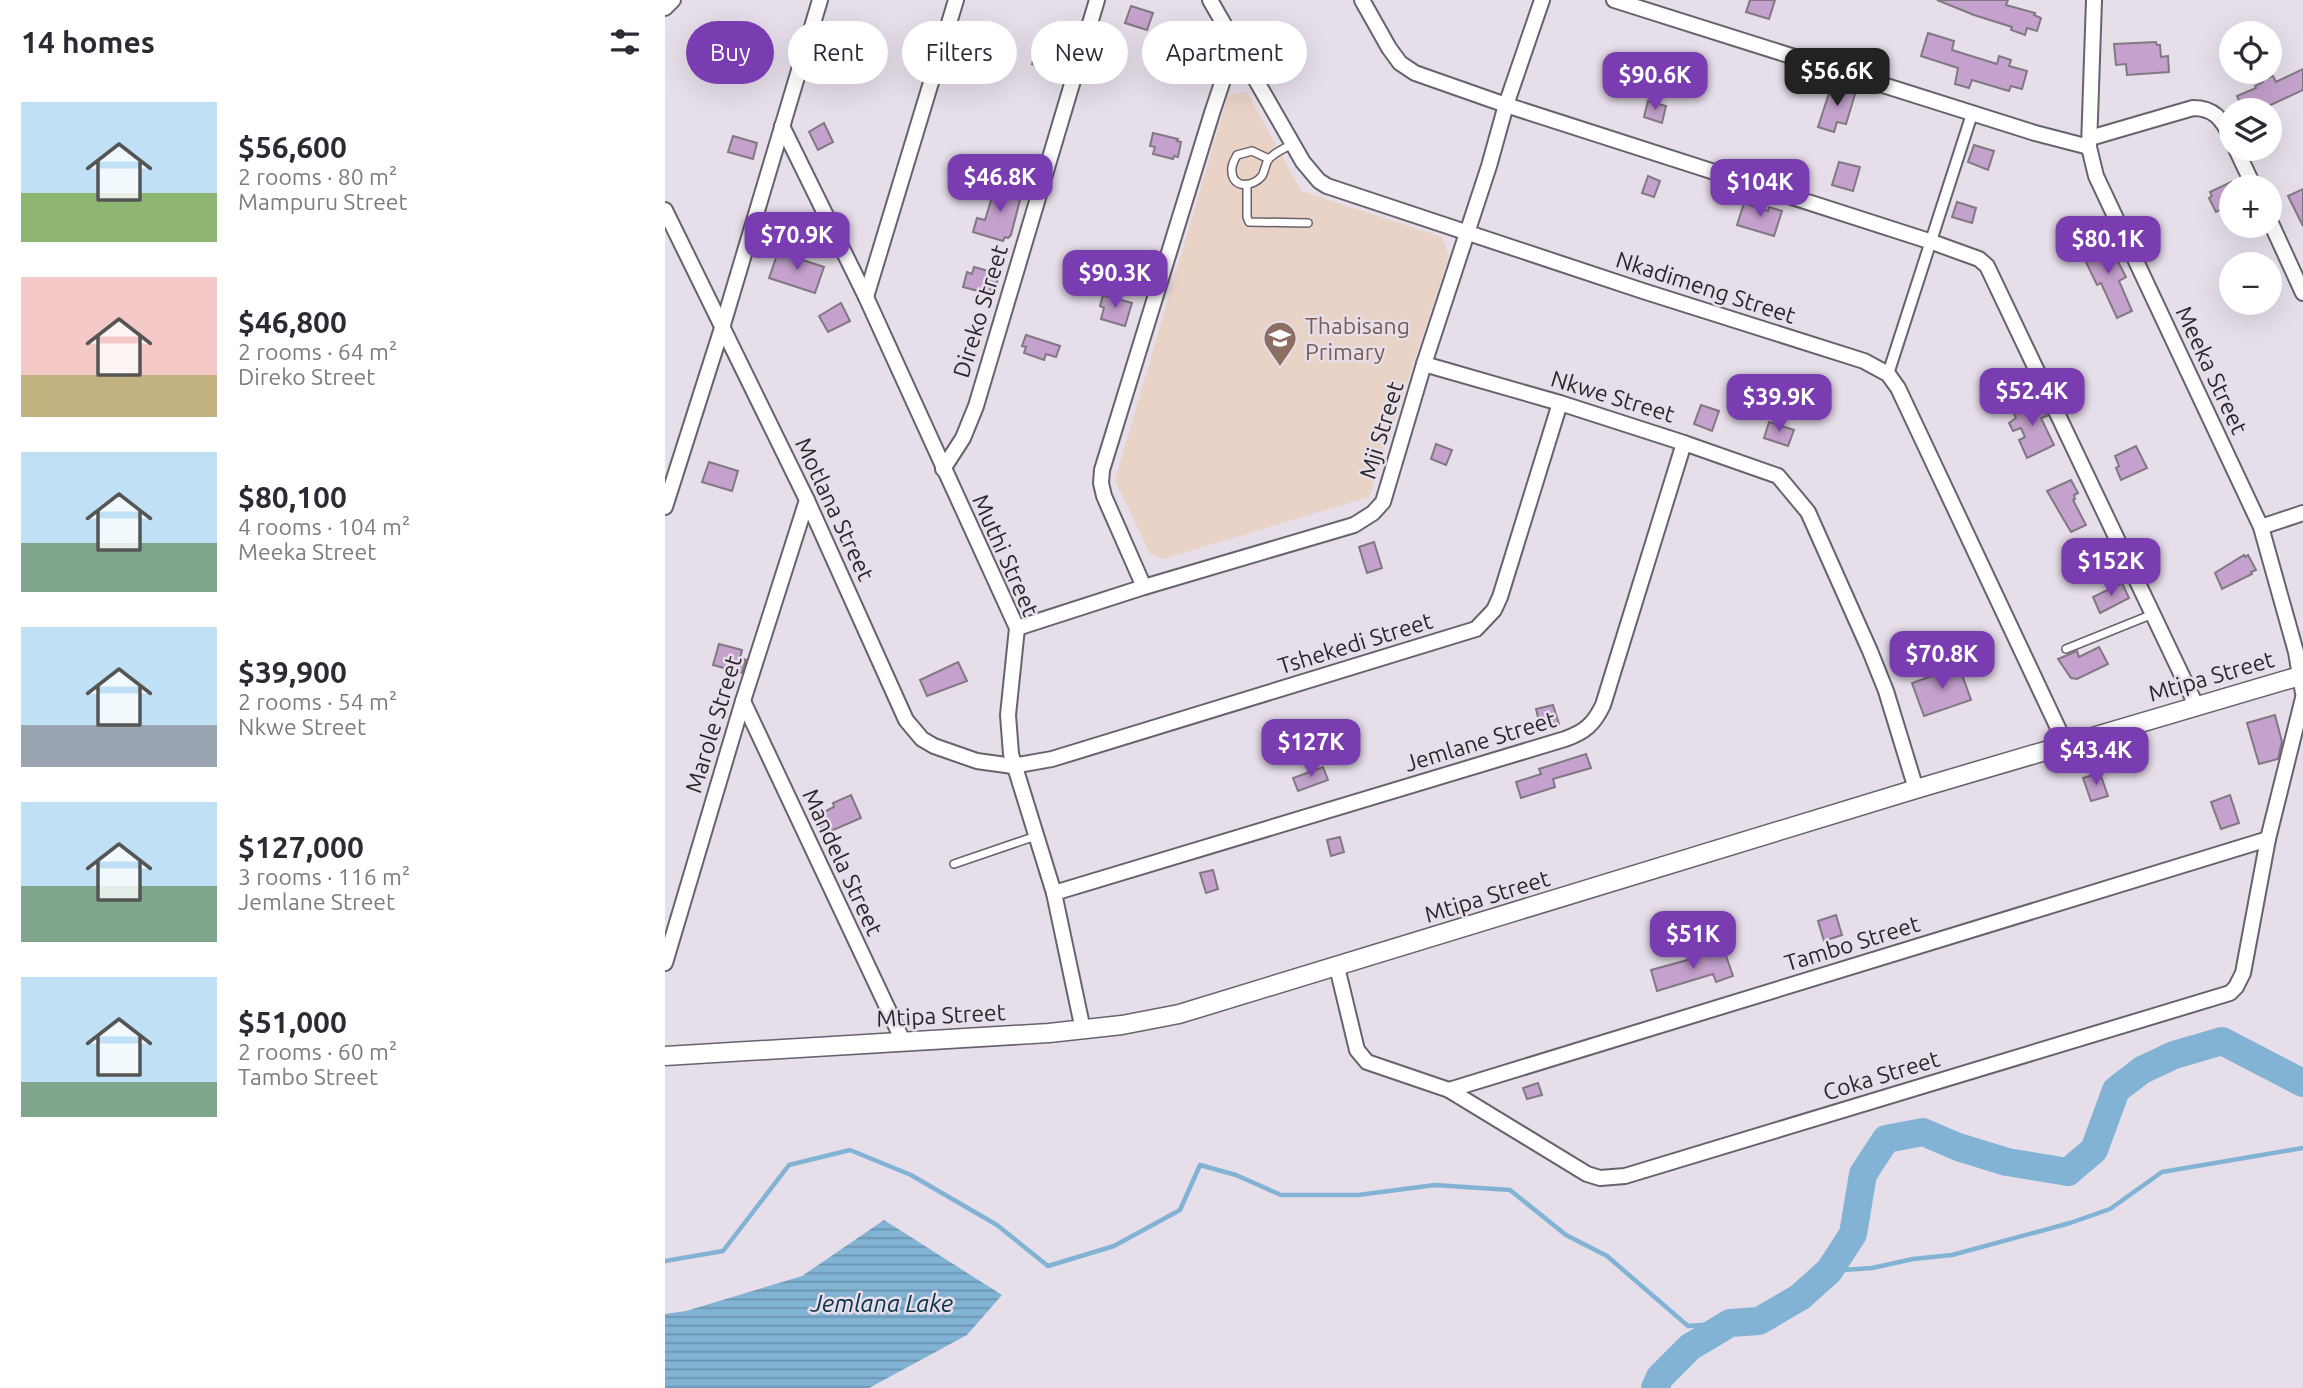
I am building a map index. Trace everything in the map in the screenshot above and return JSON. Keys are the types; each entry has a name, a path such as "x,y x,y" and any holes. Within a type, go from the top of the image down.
{"street":[{"path":"665,8 673,0"},
{"path":"665,507 723,328 820,0"},
{"path":"866,297 956,0"},
{"name":"Direko Street","path":"943,469 963,438 976,406 1097,0"},
{"name":"Nkadimeng Street","path":"1210,0 1222,21"},
{"path":"1362,0 1400,63 1436,82 1979,259 1987,266 2196,705"},
{"name":"Mji Street","path":"1017,628 1354,525 1374,513 1383,502 1387,490 1424,364 1542,0"},
{"path":"1614,0 2035,133 2090,142 2193,108 2201,108 2219,118"},
{"name":"Meeka Street","path":"2090,1 2090,142 2096,176 2261,527 2302,681"},
{"path":"1144,587 1104,496 1103,470 1222,84"},
{"name":"Nkadimeng Street","path":"1258,84 1310,172 1327,186 1864,361 1888,374"},
{"path":"1972,114 1888,374 1898,388 2066,745"},
{"name":"Muthi Street","path":"782,126 866,297 1017,628 1008,724 1013,766 1054,893 1083,1030"},
{"name":"Motlana Street","path":"665,210 807,500 906,720 913,731 934,746 977,761 1013,766"},
{"path":"2278,238 2303,293"},
{"name":"Nkwe Street","path":"1424,364 1560,403 1778,477 1808,512 1870,651 1886,691 1916,789"},
{"name":"Tshekedi Street","path":"1013,766 1052,759 1476,629 1494,610 1500,597 1560,403"},
{"name":"Jemlane Street","path":"1054,893 1585,731 1597,719 1603,705 1684,443"},
{"name":"Marole Street","path":"665,963 743,701 807,500"},
{"path":"2261,527 2303,513"},
{"name":"Mtipa Street","path":"665,1056 1083,1030 1149,1021 1337,967 2196,705 2302,681"},
{"name":"Coka Street","path":"1337,967 1354,1040 1361,1057 1383,1069 1448,1090 1587,1174 1611,1178 2230,993 2242,973 2268,839 2303,698"},
{"name":"Mandela Street","path":"743,701 903,1041"},
{"name":"Tambo Street","path":"1448,1090 2268,839"}],"lane":[{"path":"1269,159 1252,151 1237,155 1232,162 1233,178 1247,185 1263,175 1269,159 1292,144"},
{"path":"1247,185 1249,222 1308,223"},
{"path":"771,242 813,249 838,240"},
{"path":"2066,649 2153,614"},
{"path":"954,864 1036,836"}],"shaded area":[{"name":"Thabisang Primary","path":"1247,92 1301,191 1442,237 1449,256 1369,497 1163,559 1150,554 1115,480 1228,95"}],"water":[{"name":"Jemlana Lake","path":"884,1220 1002,1295 967,1335 869,1388 665,1388 665,1314 686,1311 802,1276"}],"building":[{"path":"1750,0 1775,0 1769,19 1746,12"},
{"path":"1937,0 2008,0 2006,5 2035,13 2034,15 2041,18 2037,31 2027,28 2025,35 2011,30 2012,27"},
{"path":"1131,6 1153,13 1150,21 1142,21 1142,28 1126,21"},
{"path":"1928,33 1954,41 1952,50 1997,64 1999,56 2011,60 2009,66 2027,71 2022,89 2011,86 2009,91 1972,80 1969,88 1955,84 1958,68 1921,56"},
{"path":"2156,42 2160,45 2161,57 2168,56 2169,72 2127,75 2126,64 2116,65 2114,44"},
{"path":"2303,69 2303,90 2282,100 2237,96 2259,84 2282,84 2282,79"},
{"path":"1832,84 1856,91 1846,124 1837,122 1834,132 1818,127"},
{"path":"1648,101 1666,106 1662,123 1644,117"},
{"path":"824,123 833,142 818,150 809,132"},
{"path":"1153,133 1178,139 1177,141 1181,142 1178,157 1174,156 1173,159 1153,154 1155,147 1150,146"},
{"path":"733,136 757,143 753,159 728,152"},
{"path":"1974,145 1994,151 1988,170 1968,162"},
{"path":"1839,162 1860,167 1853,191 1832,185"},
{"path":"1648,176 1660,181 1654,197 1642,193"},
{"path":"996,184 1022,192 1011,235 1003,241 973,232 977,218 985,220"},
{"path":"2219,188 2219,211 2216,212 2209,198 2212,196 2210,192"},
{"path":"2303,189 2303,226 2288,196"},
{"path":"1957,202 1976,208 1972,223 1952,217"},
{"path":"1744,203 1768,211 1769,207 1782,211 1774,236 1737,225"},
{"path":"2101,242 2104,246 2109,244 2126,277 2119,281 2132,311 2117,318 2101,283 2097,285 2084,258 2088,256 2085,250"},
{"path":"778,252 824,267 815,293 769,278"},
{"path":"974,267 999,274 995,290 991,288 990,294 963,287 967,272 972,274"},
{"path":"1103,295 1132,303 1125,326 1101,319"},
{"path":"841,303 850,321 828,332 819,316"},
{"path":"1026,335 1060,346 1056,357 1046,354 1044,360 1024,353 1026,347 1022,346"},
{"path":"2035,398 2047,416 2041,418 2054,445 2027,458 2019,440 2025,437 2021,428 2013,431 2009,423 2016,418 2012,410"},
{"path":"1701,405 1719,411 1712,431 1694,424"},
{"path":"1769,422 1794,430 1788,446 1764,438"},
{"path":"1436,444 1452,450 1446,465 1431,459"},
{"path":"2136,446 2147,468 2121,480 2115,456"},
{"path":"709,462 738,471 732,491 702,482"},
{"path":"2071,480 2078,493 2073,500 2086,525 2071,532 2047,491"},
{"path":"1374,542 1382,568 1367,573 1359,547"},
{"path":"2248,555 2256,570 2222,589 2215,573"},
{"path":"2122,583 2129,598 2100,613 2093,597"},
{"path":"719,644 742,650 740,658 746,660 742,673 713,665"},
{"path":"2099,647 2108,664 2077,679 2071,678 2058,659 2077,651 2079,657"},
{"path":"958,662 967,681 927,696 920,680"},
{"path":"1959,666 1971,700 1924,716 1912,683"},
{"path":"1553,705 1559,724 1541,729 1536,709"},
{"path":"2275,715 2282,742 2278,759 2259,764 2247,723"},
{"path":"1586,754 1591,768 1553,779 1555,787 1521,798 1516,782 1541,774 1539,769"},
{"path":"1323,767 1328,780 1298,791 1293,778"},
{"path":"2100,773 2108,796 2091,801 2083,778"},
{"path":"851,795 861,818 824,834 816,816 834,807 833,803"},
{"path":"2230,795 2239,823 2221,829 2211,802"},
{"path":"1340,837 1344,852 1331,856 1327,840"},
{"path":"1213,870 1218,889 1206,893 1200,873"},
{"path":"1836,915 1842,935 1824,941 1818,921"},
{"path":"1724,950 1733,976 1716,982 1713,974 1657,991 1651,970"},
{"path":"1538,1083 1542,1095 1527,1099 1523,1088"}],"waterway":[{"path":"1655,1388 1660,1377 1690,1347 1730,1323 1759,1321 1800,1297 1829,1271 1853,1234 1863,1174 1886,1139 1923,1132 1958,1147 2007,1162 2068,1172 2094,1150 2116,1090 2142,1070 2174,1055 2222,1041 2303,1083"},
{"path":"1829,1271 1872,1268 1913,1259 1952,1255 2070,1223 2110,1209 2162,1172 2303,1148"},
{"path":"665,1261 723,1251 789,1165 850,1150 911,1175 997,1225 1048,1266 1114,1246 1180,1210 1200,1165 1236,1175 1281,1195 1358,1195 1435,1185 1510,1190 1566,1235 1607,1256 1688,1326 1730,1323"}],"place":[{"name":"Thabisang Primary","path":"1280,368"}]}
